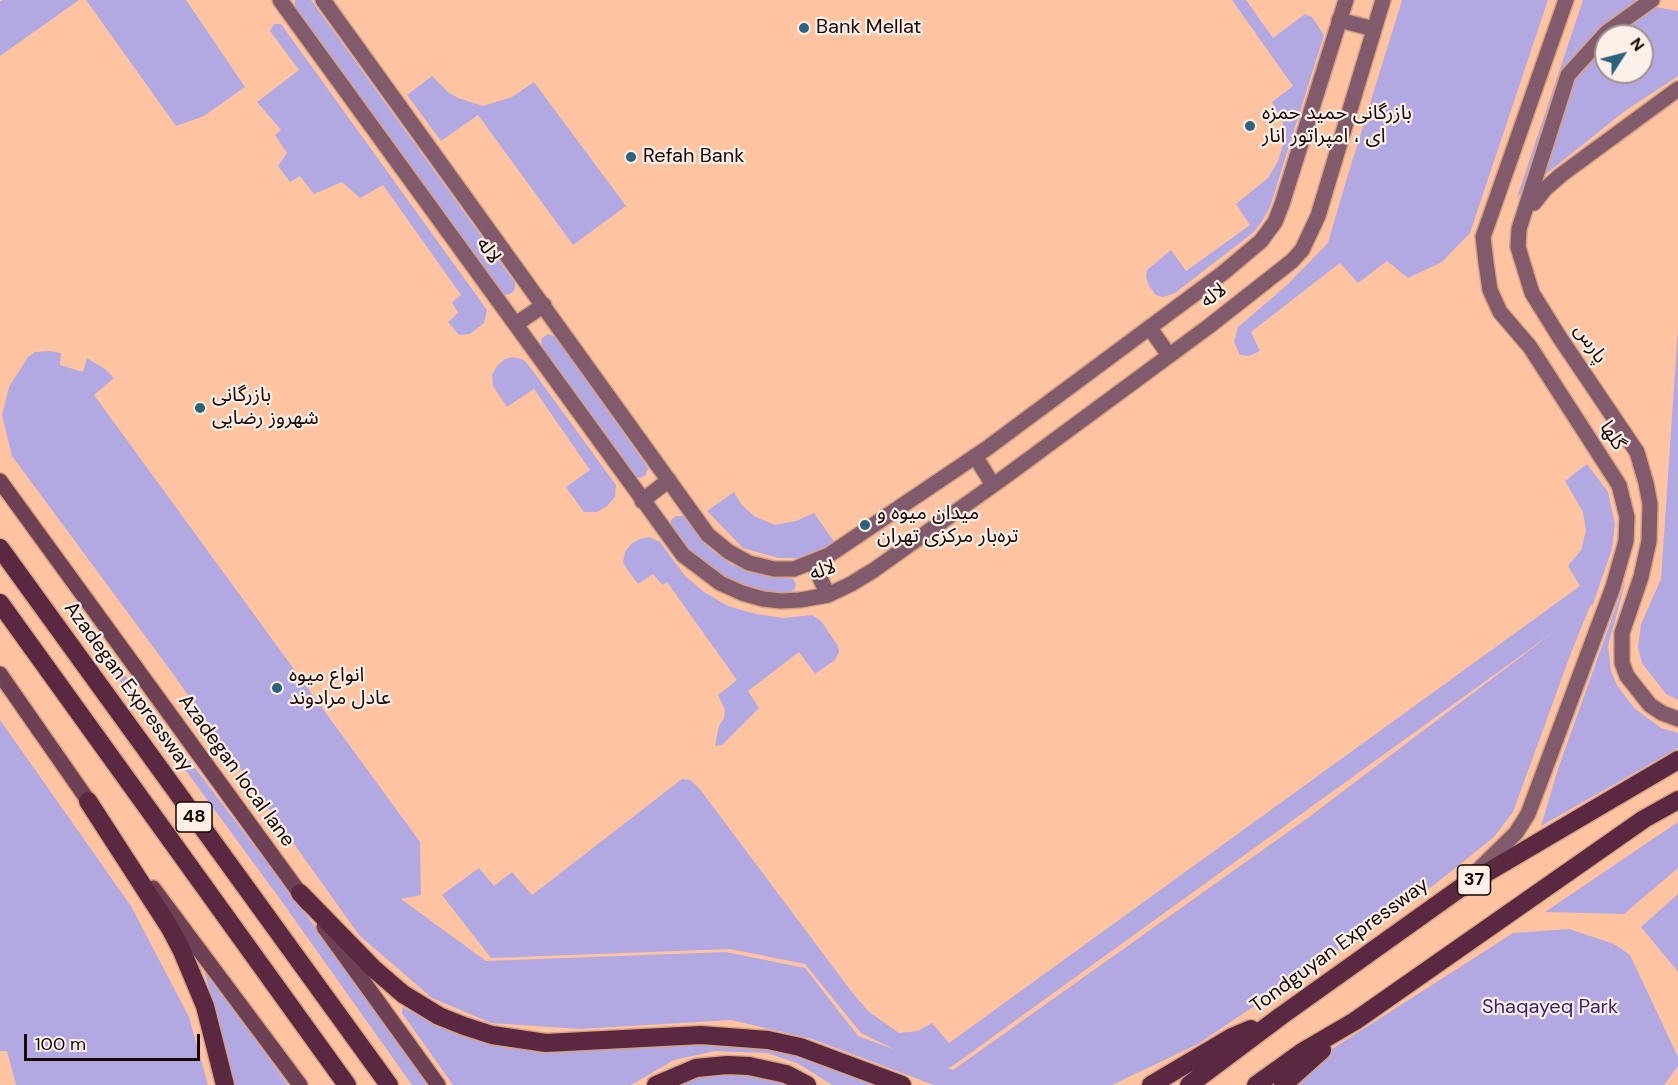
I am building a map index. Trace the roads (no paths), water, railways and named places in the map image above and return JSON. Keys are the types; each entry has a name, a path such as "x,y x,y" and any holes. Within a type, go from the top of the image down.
{"highway":[{"name":"Azadegan Expressway","path":"0,548 388,1085"},
{"name":"48","path":"0,603 347,1085"},
{"name":"Tondguyan Expressway","path":"1189,1085 1459,889 1678,760"},
{"name":"37","path":"1256,1085 1302,1052 1355,1021 1644,819 1678,800"},
{"path":"88,801 170,928 182,951 205,1006 225,1085"},
{"path":"300,893 374,969 403,994 432,1012 492,1035 546,1043 701,1035 768,1040 819,1053 902,1085"},
{"path":"1151,1085 1232,1037 1281,1016"},
{"path":"1283,1085 1355,1021"},
{"path":"656,1085 696,1068 727,1065 749,1066 786,1074 807,1085"}],"main road":[{"name":"Azadegan local lane","path":"0,481 438,1085"},
{"path":"0,674 88,801 300,1085"}],"street":[{"name":"لاله","path":"280,0 683,555 720,583 742,593 763,599 800,600 828,595 874,570 1281,271 1302,250 1318,216 1383,0"},
{"name":"لاله","path":"323,0 708,535 729,552 749,563 774,569 794,569 829,555 975,456 1150,328 1261,241 1275,222 1346,0"},
{"name":"گلها","path":"1459,889 1516,833 1528,813 1613,587 1626,541 1627,517 1618,485 1530,347 1500,312 1490,290 1483,237 1566,0"},
{"name":"پارس","path":"1652,0 1607,32 1568,75 1519,229 1518,247 1533,292 1560,338 1637,452 1650,504 1649,541 1641,577 1622,633 1622,663 1627,676 1650,705 1678,719"},
{"path":"1339,20 1374,29"},
{"path":"1534,203 1561,175 1678,89"},
{"path":"516,324 544,305"},
{"path":"1150,328 1168,354"},
{"path":"975,456 993,484"},
{"path":"642,501 669,480"},
{"path":"813,563 828,595"}],"place":[{"name":"Bank Mellat","path":"804,28"},
{"name":"بازرگانی حمید حمزه ای ، امپراتور انار","path":"1250,126"},
{"name":"Refah Bank","path":"631,157"},
{"name":"بازرگانی شهروز رضایی","path":"200,408"},
{"name":"میدان میوه و تره‌بار مرکزی تهران","path":"865,525"},
{"name":"انواع میوه عادل مرادوند","path":"277,688"}],"park label":[{"name":"Shaqayeq Park","path":"1550,1008"}]}
